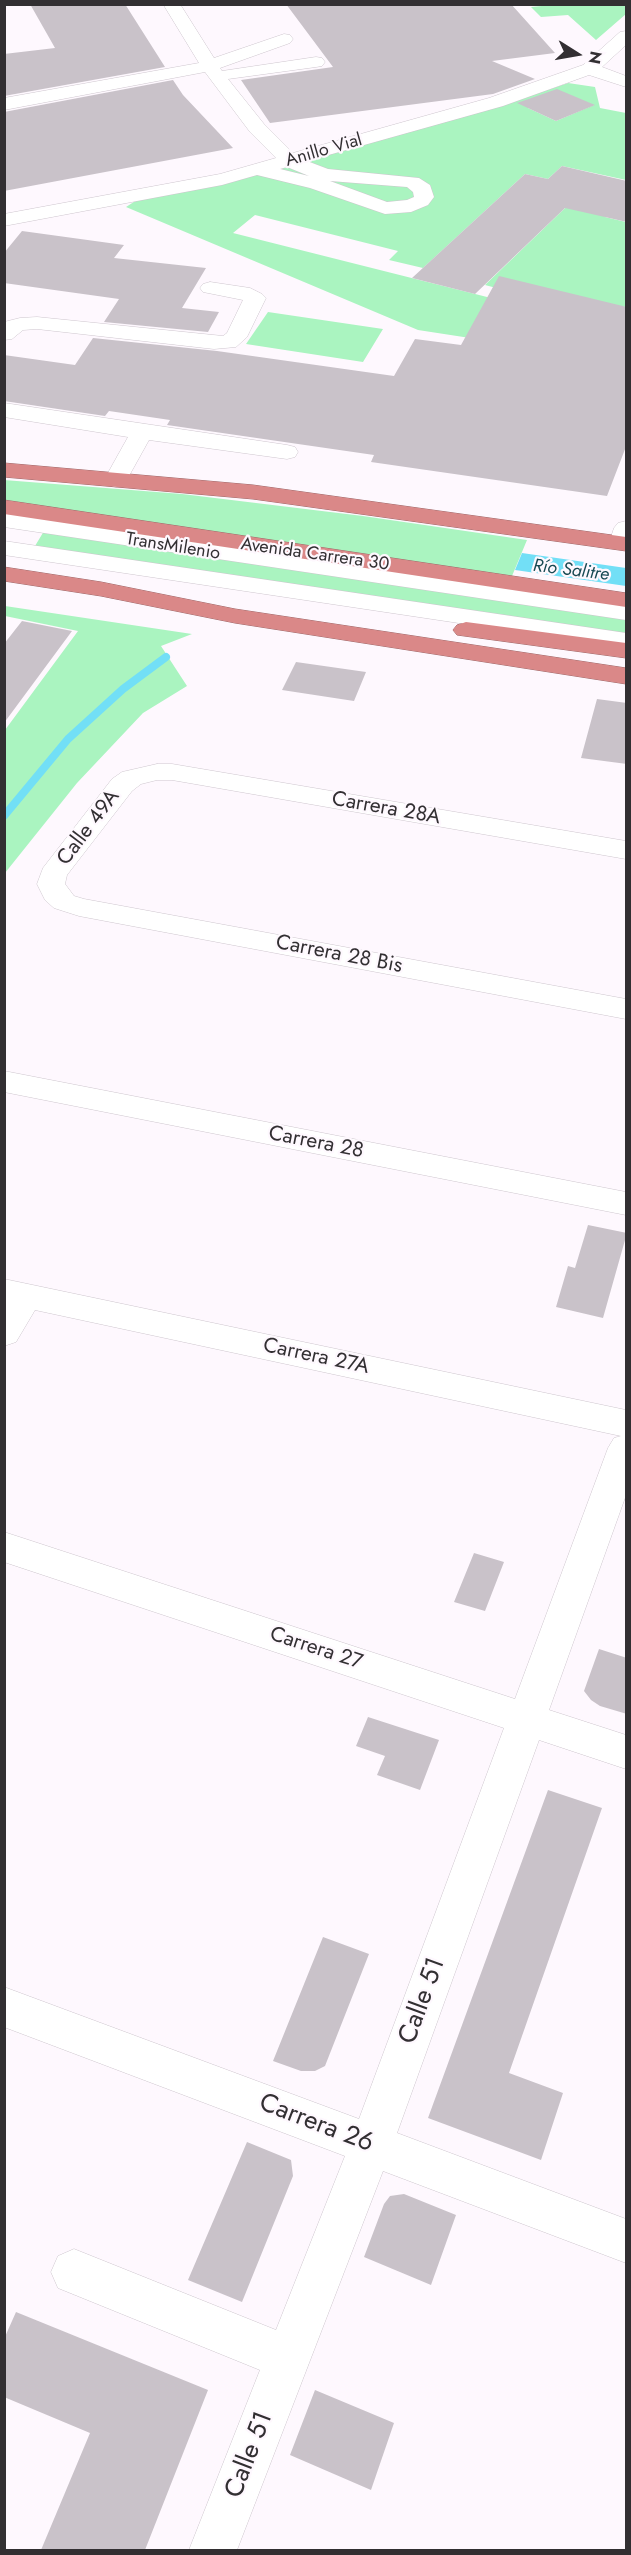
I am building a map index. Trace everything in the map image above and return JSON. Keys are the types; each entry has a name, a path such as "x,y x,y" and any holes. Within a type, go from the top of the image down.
{"highway":[{"path":"4,470 253,492 625,539"},
{"name":"Avenida Carrera 30","path":"4,507 158,532 627,600"},
{"path":"4,574 101,589 235,616 627,676"},
{"path":"101,589 237,600 627,651"}],"street":[{"path":"171,4 213,71 257,128 290,161 325,175 412,182 423,189 424,196 421,201 411,206 385,208 316,183 257,170"},
{"name":"Anillo Vial","path":"4,220 189,186 257,170 496,102 589,69 618,52 627,36"},
{"path":"213,71 284,39"},
{"path":"4,104 213,71 316,62"},
{"path":"589,69 627,82 614,97"},
{"path":"4,334 20,324 37,323 214,343 228,342 236,337 255,298 249,293 210,288"},
{"path":"4,410 287,452"},
{"path":"116,480 142,432"},
{"name":"TransMilenio","path":"4,520 627,613"},
{"name":"TransMilenio","path":"4,548 627,641"},
{"name":"Carrera 28A","path":"145,774 172,772 627,850"},
{"name":"Calle 49A","path":"55,894 51,884 53,874 122,785 145,774"},
{"name":"Carrera 28 Bis","path":"55,894 64,902 79,907 627,1009"},
{"name":"Carrera 28","path":"4,1081 627,1204"},
{"path":"4,1333 16,1294"},
{"name":"Carrera 27A","path":"16,1294 627,1423"},
{"name":"Calle 51","path":"213,2550 371,2145 627,1448"},
{"name":"Carrera 27","path":"4,1547 627,1752"},
{"name":"Carrera 26","path":"4,2007 627,2241"},
{"path":"74,2272 288,2358"}],"green space":[{"path":"626,5 626,14 596,40 568,15 541,17 531,7"},
{"path":"568,83 595,87 600,108 626,113 626,180 562,166 548,179 525,174 423,268 389,260 398,251 255,215 233,233 626,332 626,362 418,330 126,207 140,198 310,160 487,110","holes":["594,105 556,121 528,108"]},
{"path":"590,184 605,217 626,222 626,307 515,293 485,285"},
{"path":"268,312 383,329 363,362 246,344"},
{"path":"4,480 182,494 363,516 527,540 512,576 242,539 5,500"},
{"path":"44,531 626,617 626,638 32,551"},
{"path":"5,606 192,634 161,646 187,686 143,713 77,783 5,873 5,730 78,631 5,616"}],"water":[{"name":"Río Salitre","path":"522,553 626,568 626,586 515,570"}],"building":[{"path":"30,4 125,4 165,67 4,96 4,54 55,48"},
{"path":"286,4 511,4 555,53 492,61 535,79 493,94 270,123 241,80 333,67"},
{"path":"173,80 183,95 233,148 4,191 4,112"},
{"path":"557,89 595,105 556,121 517,103"},
{"path":"562,166 627,181 627,222 565,208 475,294 412,278 525,174 548,179"},
{"path":"22,231 124,245 114,258 206,268 182,308 219,312 208,332 104,322 119,299 4,283 4,253"},
{"path":"499,276 627,307 627,444 607,496 371,462 374,455 167,425 170,420 109,411 105,416 4,401 4,355 75,365 93,338 217,351 394,376 415,339 461,345"},
{"path":"22,621 72,631 4,723 4,644"},
{"path":"296,662 366,672 354,701 282,690"},
{"path":"597,699 627,703 627,764 581,758"},
{"path":"588,1225 627,1233 603,1318 556,1307 568,1266 575,1268"},
{"path":"474,1553 504,1562 485,1611 454,1602"},
{"path":"599,1649 627,1658 627,1714 600,1706 584,1691"},
{"path":"368,1717 439,1740 420,1790 377,1775 385,1756 356,1746"},
{"path":"548,1790 602,1808 509,2073 563,2093 541,2160 428,2118"},
{"path":"323,1937 369,1954 325,2066 315,2071 301,2071 273,2061"},
{"path":"247,2142 291,2160 293,2176 242,2302 188,2280"},
{"path":"404,2194 456,2215 431,2285 364,2257 384,2204 390,2196"},
{"path":"16,2312 208,2390 145,2550 41,2550 90,2433 4,2397 4,2339"},
{"path":"315,2390 394,2423 371,2490 290,2455"}],"waterway":[{"path":"4,816 68,739 123,689 166,657"}]}
